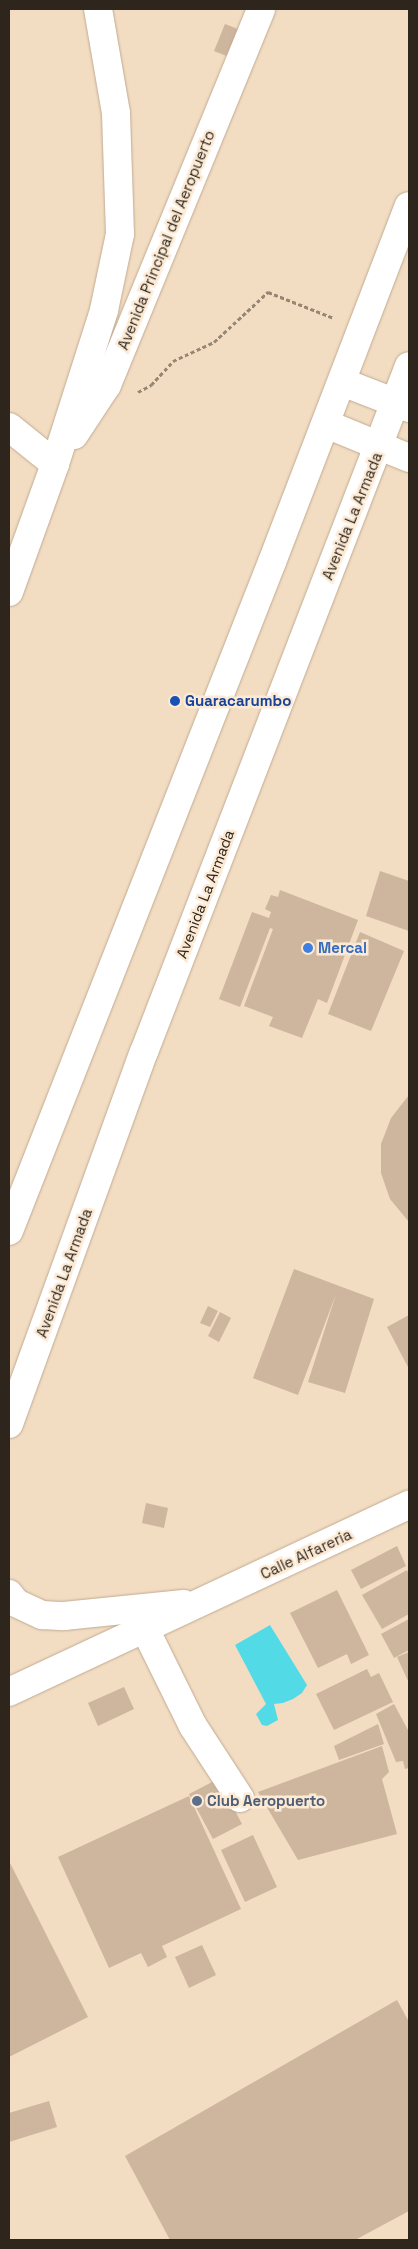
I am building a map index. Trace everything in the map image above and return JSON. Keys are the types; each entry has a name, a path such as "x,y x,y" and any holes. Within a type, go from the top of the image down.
{"main road":[{"name":"Avenida Principal del Aeropuerto","path":"9,592 55,464 104,310 120,234 116,113 98,9"},
{"name":"Avenida Principal del Aeropuerto","path":"55,464 107,385 261,9"},
{"path":"9,1231 326,424 409,206"},
{"name":"Avenida La Armada","path":"9,1424 144,1052 380,445 402,406 409,366"},
{"path":"342,382 402,406"},
{"path":"326,424 409,458"},
{"path":"9,426 55,464"},
{"name":"Calle Alfareria","path":"9,1692 409,1505"},
{"name":"Calle Alfareria","path":"9,1594 16,1604 42,1615 64,1616 202,1602"},
{"path":"145,1628 193,1726 240,1798"}],"path":[{"path":"107,385 139,392 151,385 174,362 214,342 268,292 362,328"}],"water":[{"path":"270,1625 307,1685 302,1693 293,1699 274,1704 278,1720 267,1726 262,1725 256,1714 266,1704 235,1645"}],"building":[{"path":"225,24 240,30 229,57 214,51"},
{"path":"380,871 409,881 409,931 366,916"},
{"path":"280,890 358,920 327,1003 318,999 302,1038 269,1026 273,1017 244,1006 273,929 270,928 240,1007 219,999 252,912 269,918 271,912 265,909 271,895 278,897"},
{"path":"360,932 404,951 371,1031 328,1014"},
{"path":"409,1095 409,1222 390,1199 381,1173 381,1144 391,1118"},
{"path":"294,1269 374,1299 345,1393 308,1382 336,1294 298,1395 253,1378"},
{"path":"208,1306 218,1311 210,1327 200,1323"},
{"path":"220,1312 231,1318 219,1342 208,1336"},
{"path":"409,1315 409,1369 387,1327"},
{"path":"146,1503 168,1508 164,1528 142,1523"},
{"path":"397,1546 406,1566 361,1589 351,1570"},
{"path":"407,1570 409,1574 409,1614 382,1629 362,1595"},
{"path":"337,1590 369,1655 351,1664 347,1654 318,1668 290,1613"},
{"path":"409,1619 409,1650 394,1658 381,1634"},
{"path":"409,1652 409,1683 397,1657"},
{"path":"367,1669 371,1677 379,1673 393,1702 334,1730 316,1694"},
{"path":"124,1687 134,1709 98,1726 88,1703"},
{"path":"394,1704 409,1732 409,1768 405,1769 403,1761 396,1762 376,1714"},
{"path":"378,1724 384,1744 339,1760 334,1746"},
{"path":"382,1746 389,1772 382,1779 397,1834 298,1860 258,1792"},
{"path":"218,1779 242,1824 213,1839 189,1794"},
{"path":"189,1796 241,1909 162,1946 167,1957 148,1967 141,1953 109,1968 58,1857"},
{"path":"253,1835 277,1887 245,1902 221,1850"},
{"path":"9,1861 88,2017 9,2057"},
{"path":"202,1945 216,1975 189,1988 175,1957"},
{"path":"397,2000 409,2022 409,2211 355,2240 170,2240 125,2156"},
{"path":"49,2101 57,2127 9,2142 9,2113"}],"place":[{"name":"Guaracarumbo","path":"175,701"},
{"name":"Mercal","path":"308,948"},
{"name":"Club Aeropuerto","path":"197,1801"}]}
